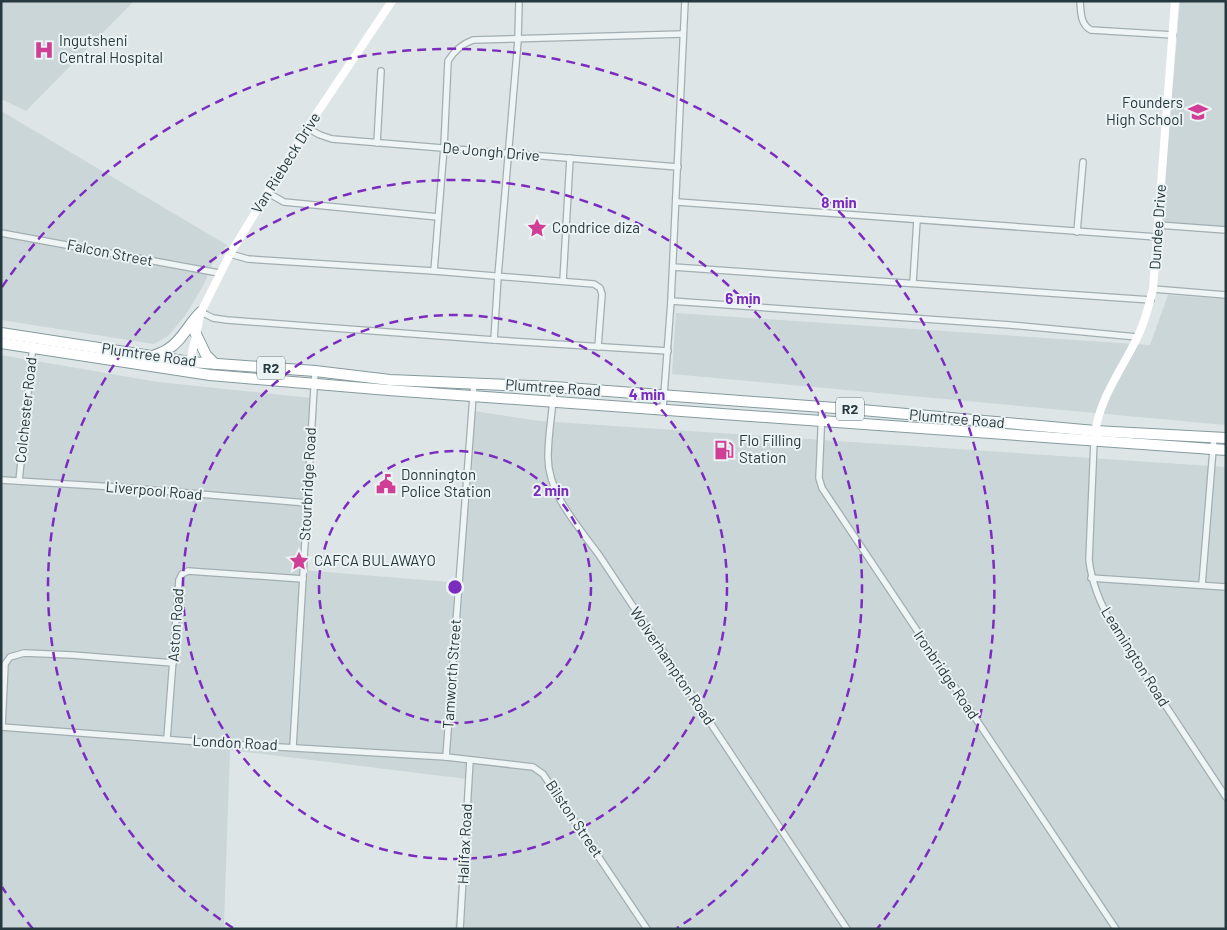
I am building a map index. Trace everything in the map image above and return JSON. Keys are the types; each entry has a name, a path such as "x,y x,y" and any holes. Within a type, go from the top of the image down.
{"highway":[{"path":"152,356 168,350 200,312"},
{"path":"196,332 206,355 214,364"},
{"name":"Plumtree Road","path":"1,333 33,343 172,371 210,375 821,421 1095,436 1226,438"},
{"name":"Plumtree Road","path":"1,343 33,343 190,362 315,371 390,380 554,387 822,408 1226,450"},
{"path":"172,371 182,368 190,362 196,368 210,375"}],"street":[{"name":"Van Riebeck Drive","path":"190,362 200,312 219,273 307,128 392,1"},
{"path":"494,340 518,40 519,1"},
{"path":"663,408 677,202 685,1"},
{"path":"1080,1 1083,23 1091,30 1173,35"},
{"name":"Dundee Drive","path":"1095,436 1106,398 1138,337 1153,290 1175,1"},
{"path":"434,271 444,147 448,61 453,53 466,42 473,40 683,34"},
{"path":"377,143 381,71"},
{"name":"De Jongh Drive","path":"307,128 332,139 678,166"},
{"path":"564,280 570,158"},
{"path":"1077,232 1083,162"},
{"path":"268,193 284,202 438,217"},
{"path":"677,202 1157,237"},
{"path":"913,283 917,220"},
{"path":"1158,225 1226,230"},
{"name":"Falcon Street","path":"1,233 219,273"},
{"path":"230,254 248,259 564,280 594,284 602,291 598,347"},
{"path":"673,267 1151,300"},
{"path":"1153,290 1226,295"},
{"path":"671,301 1010,325 1138,337"},
{"path":"200,312 213,318 494,340 668,351"},
{"name":"Colchester Road","path":"19,482 33,343"},
{"name":"Stourbridge Road","path":"293,747 315,371"},
{"name":"Tamworth Street","path":"446,757 474,383"},
{"name":"Wolverhampton Road","path":"554,387 548,457 554,485 564,505 599,554 847,929"},
{"name":"Ironbridge Road","path":"822,408 819,478 822,488 1116,929"},
{"name":"Leamington Road","path":"1095,436 1090,560 1092,578 1097,595 1111,623 1226,797"},
{"path":"1202,585 1214,437"},
{"name":"Liverpool Road","path":"1,480 116,487 307,503"},
{"name":"Aston Road","path":"167,739 179,580 185,572 303,579"},
{"path":"1092,578 1226,588"},
{"path":"1,727 5,664 7,658 14,654 72,654 173,663"},
{"name":"London Road","path":"1,727 470,760"},
{"name":"Halifax Road","path":"460,929 470,760"},
{"name":"Bilston Street","path":"470,760 532,766 544,774 646,929"}],"shaded area":[{"name":"Ingutsheni Central Hospital","path":"1,1 134,1 26,111 1,99"},
{"name":"Founders High School","path":"1180,1 1226,1 1226,228 1161,223"},
{"path":"1,111 227,245 212,264 204,284 185,316 168,336 154,344 1,320"},
{"path":"1168,295 1226,299 1226,425 672,374 676,313 1150,345"},
{"path":"1,355 158,382 311,398 302,570 461,583 474,411 540,421 1226,467 1226,929 455,929 467,779 230,750 224,923 226,929 1,929"}],"place":[{"name":"Ingutsheni Central Hospital","path":"44,50"},
{"name":"Founders High School","path":"1198,112"},
{"name":"Condrice diza","path":"537,228"},
{"name":"Flo Filling Station","path":"724,450"},
{"name":"Donnington Police Station","path":"386,484"},
{"name":"CAFCA BULAWAYO","path":"299,561"}]}
